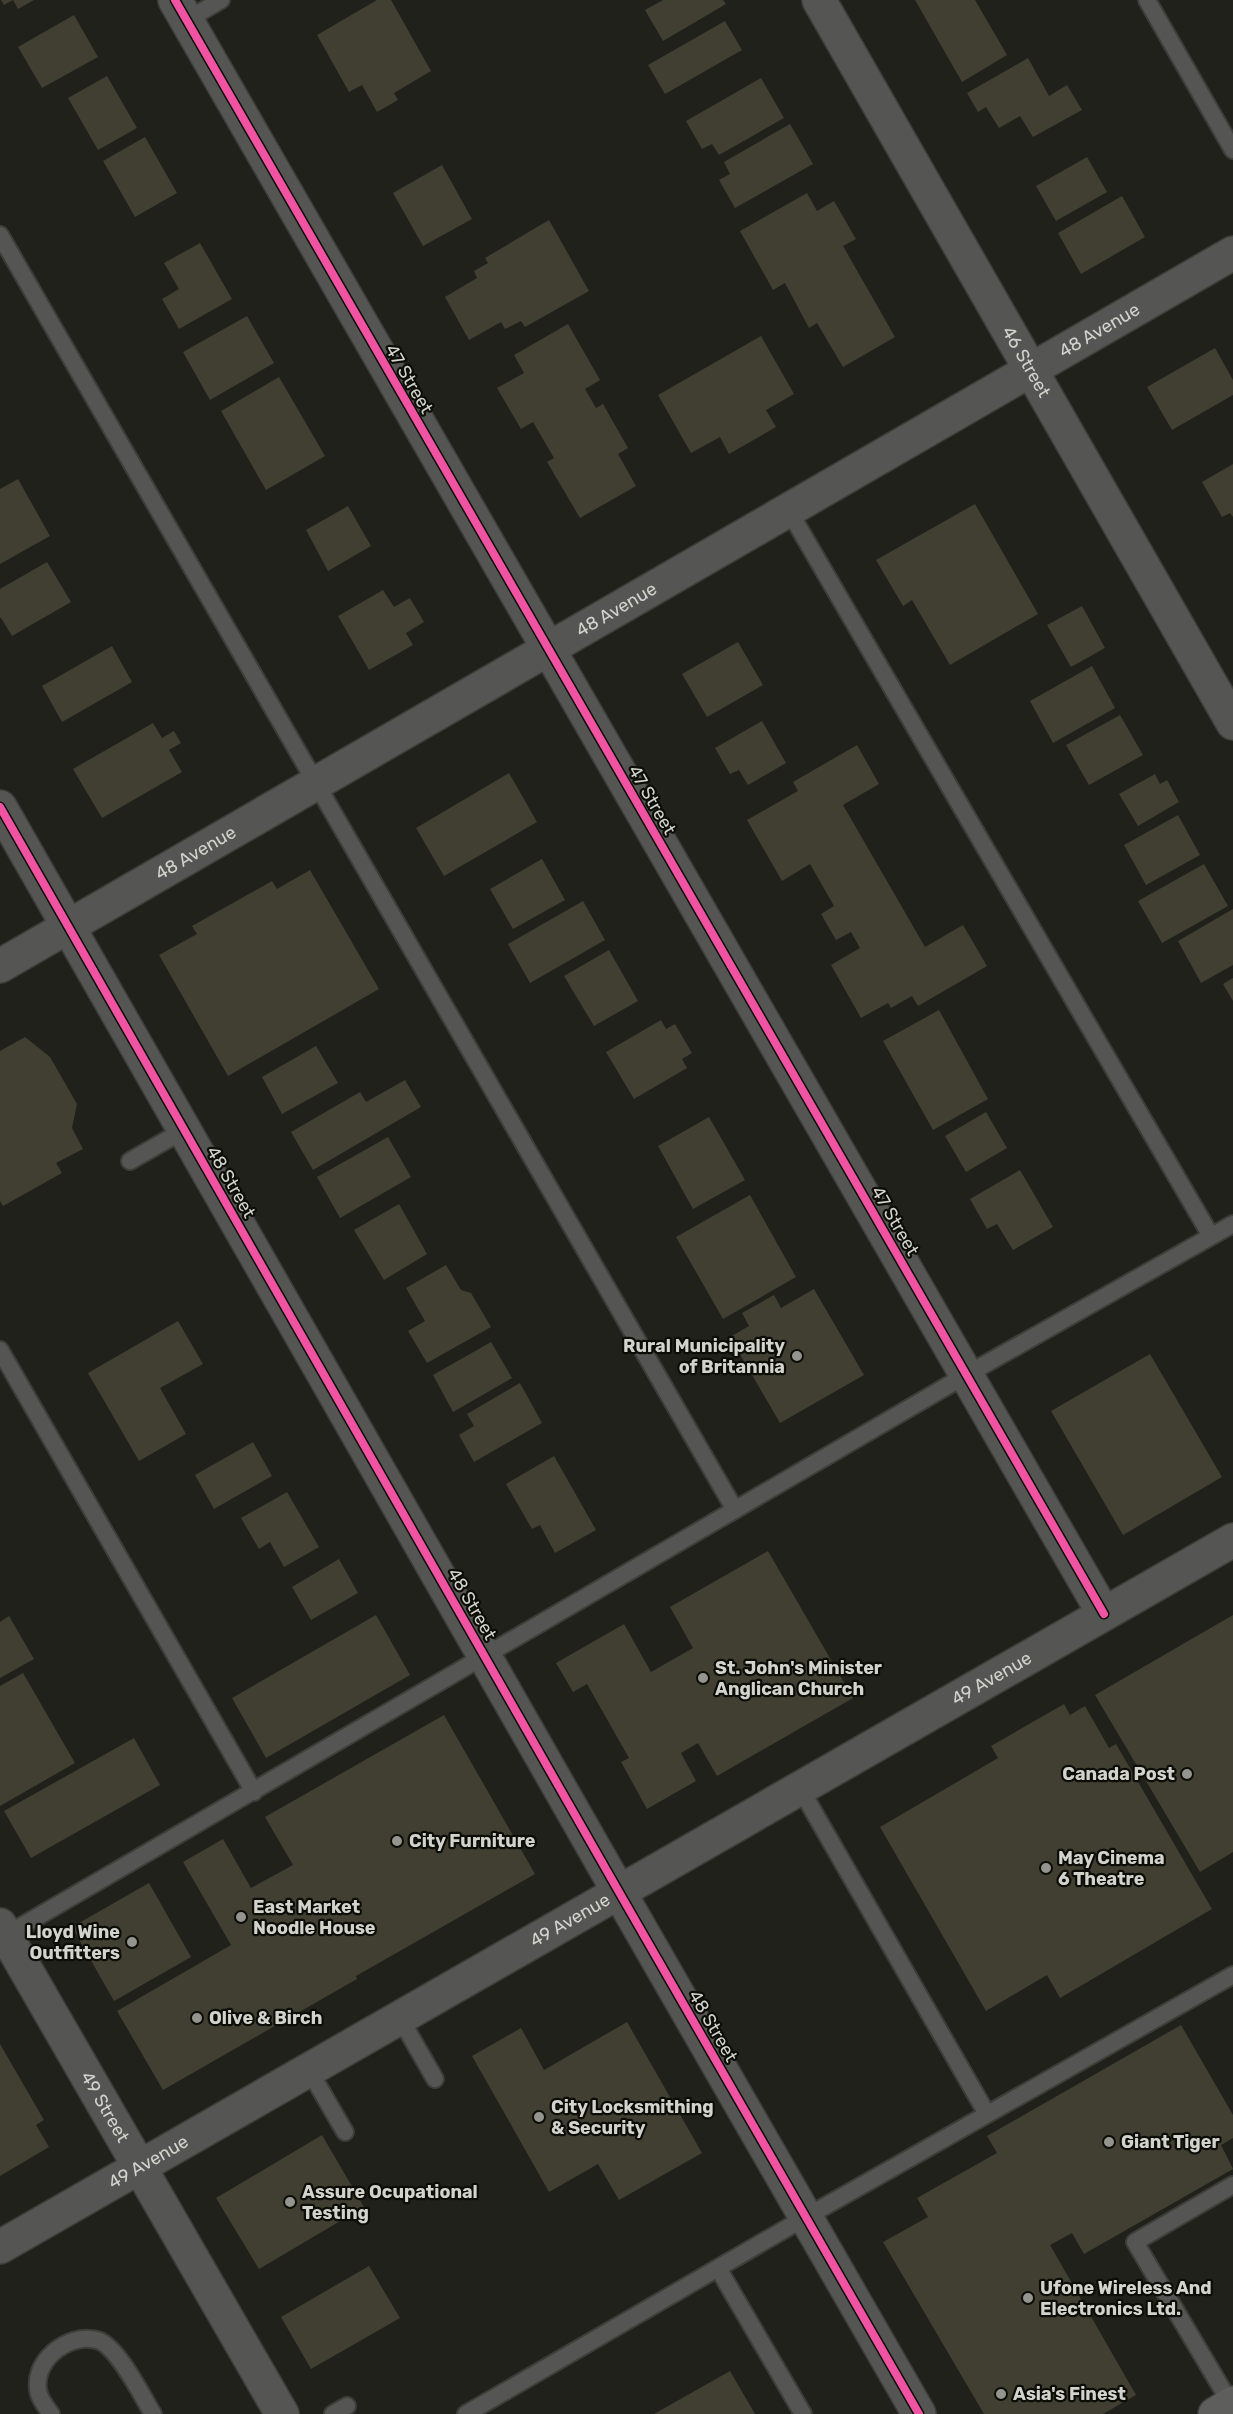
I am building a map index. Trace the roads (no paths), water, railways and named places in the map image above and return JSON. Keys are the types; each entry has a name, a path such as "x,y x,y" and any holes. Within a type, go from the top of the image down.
{"street":[{"name":"46 Street","path":"819,0 1233,723"},
{"name":"47 Street","path":"181,10 1104,1614"},
{"name":"48 Avenue","path":"0,966 1233,254"},
{"name":"48 Street","path":"0,807 919,2414"},
{"name":"49 Avenue","path":"0,2247 1233,1540"},
{"name":"49 Street","path":"2,1933 282,2414"}],"lane":[{"path":"181,10 221,0"},
{"path":"1147,0 1233,150"},
{"path":"0,235 735,1510"},
{"path":"789,511 1211,1236"},
{"path":"130,1161 184,1130"},
{"path":"2,1933 254,1792 966,1375 1233,1224"},
{"path":"0,1350 254,1792"},
{"path":"800,1788 987,2114"},
{"path":"466,2414 806,2217 1233,1975"},
{"path":"400,2018 435,2079"},
{"path":"309,2070 345,2132"},
{"path":"1226,2407 1135,2242 1233,2185"},
{"path":"718,2268 803,2414"},
{"path":"51,2414 39,2393 39,2373 48,2357 62,2345 77,2340 98,2340 112,2349 153,2414"}],"place":[{"name":"Rural Municipality of Britannia","path":"797,1356"},
{"name":"St. John's Minister Anglican Church","path":"703,1678"},
{"name":"Canada Post","path":"1187,1774"},
{"name":"City Furniture","path":"397,1841"},
{"name":"May Cinema 6 Theatre","path":"1046,1868"},
{"name":"East Market Noodle House","path":"241,1917"},
{"name":"Lloyd Wine Outfitters","path":"132,1942"},
{"name":"Olive & Birch","path":"197,2018"},
{"name":"City Locksmithing & Security","path":"539,2117"},
{"name":"Giant Tiger","path":"1109,2142"},
{"name":"Assure Ocupational Testing","path":"290,2202"},
{"name":"Ufone Wireless And Electronics Ltd.","path":"1028,2298"},
{"name":"Asia's Finest","path":"1001,2394"}]}
